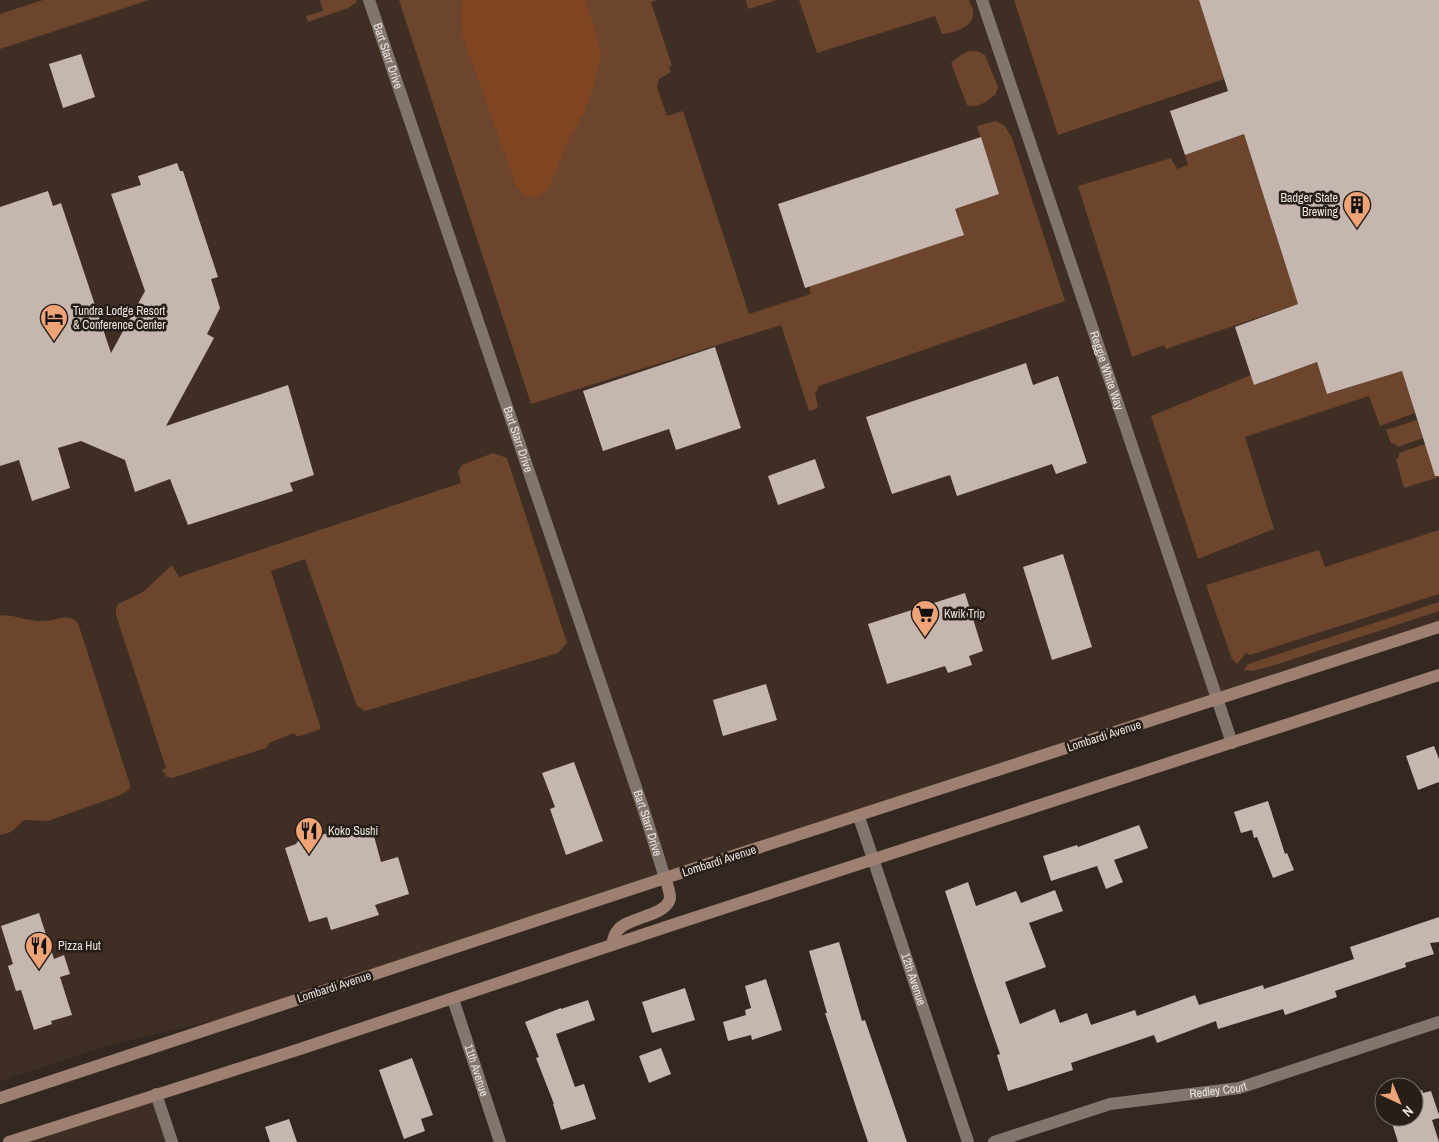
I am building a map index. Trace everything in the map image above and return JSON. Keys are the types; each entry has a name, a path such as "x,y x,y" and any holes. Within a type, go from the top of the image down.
{"main road":[{"name":"Lombardi Avenue","path":"0,1098 666,878 859,817 1439,627"},
{"path":"9,1142 453,999 612,945 1439,675"},
{"path":"612,945 613,938 620,928 659,910 667,904 670,895 666,878"}],"street":[{"name":"Bart Starr Drive","path":"369,0 666,878"},
{"name":"Reggie White Way","path":"982,0 1232,743"},
{"name":"12th Avenue","path":"859,817 968,1142"},
{"name":"11th Avenue","path":"453,999 500,1142"},
{"name":"Redley Court","path":"994,1142 1110,1104 1239,1088 1439,1022"},
{"path":"156,1094 172,1142"}],"shaded area":[{"path":"0,0 1439,0 1439,627 284,1004 110,1045 0,1081"},
{"path":"43,0 149,0 0,49 0,14"},
{"path":"320,0 356,0 357,2 348,8 308,22 306,16 323,11"},
{"path":"399,0 657,0 651,2 672,66 669,66 671,72 659,79 657,87 667,116 683,111 749,314 811,294 809,286 955,209 999,193 977,126 996,121 1005,126 1012,138 1065,301 819,386 815,394 818,406 816,409 809,411 781,325 531,404"},
{"path":"463,0 585,0 601,54 593,87 584,113 565,146 546,191 536,197 524,196 516,184 463,37 461,19"},
{"path":"746,0 777,0 748,9"},
{"path":"799,0 969,0 973,10 973,17 971,22 963,28 952,32 942,34 935,16 817,53"},
{"path":"1014,0 1199,0 1224,79 1058,135"},
{"path":"969,51 977,51 985,55 998,87 996,94 983,104 975,106 967,105 951,63"},
{"path":"1244,134 1298,304 1166,349 1164,345 1132,357 1078,186 1171,158 1177,169 1188,165 1185,155"},
{"path":"1317,362 1328,394 1402,371 1415,413 1380,426 1369,396 1245,437 1274,529 1198,559 1151,416 1251,375 1255,385"},
{"path":"1417,420 1423,438 1398,447 1391,443 1386,430"},
{"path":"1425,444 1432,466 1439,463 1439,477 1404,488 1396,459 1399,457 1399,453"},
{"path":"493,453 507,458 567,643 558,653 365,711 357,706 305,559 271,571 321,729 300,736 296,736 294,733 269,743 266,748 172,778 167,777 162,770 166,768 116,615 118,604 143,592 172,565 179,577 461,483 458,472 462,465"},
{"path":"1439,530 1439,594 1250,655 1246,653 1237,664 1232,659 1206,585 1319,550 1325,567"},
{"path":"1439,602 1439,611 1275,665 1252,671 1244,670 1248,664"},
{"path":"4,615 39,621 70,618 78,623 130,785 129,790 118,796 48,821 24,820 11,832 0,835 0,616"},
{"path":"156,1094 172,1142 9,1142"}],"building":[{"name":"Badger State Brewing","path":"1199,0 1439,0 1439,476 1435,476 1402,371 1327,394 1317,362 1254,385 1235,327 1298,304 1244,134 1185,155 1170,111 1228,91"},
{"path":"81,54 95,97 63,108 49,64"},
{"path":"981,137 999,194 955,209 964,235 805,288 778,204"},
{"name":"Tundra Lodge Resort & Conference Center","path":"177,163 180,171 183,171 218,277 211,279 220,308 207,334 214,338 166,426 288,385 314,475 290,483 293,491 188,525 170,479 135,492 125,460 81,441 58,448 70,488 32,501 19,460 0,466 0,207 48,191 53,206 61,203 111,353 145,291 111,194 141,185 138,176"},
{"path":"715,347 741,428 676,450 669,429 603,451 583,391"},
{"path":"1026,363 1033,385 1058,376 1087,463 1056,474 1052,464 957,496 950,475 892,494 866,417"},
{"path":"815,459 825,488 778,505 768,476"},
{"path":"1063,554 1092,647 1052,660 1023,567"},
{"name":"Kwik Trip","path":"965,593 983,651 969,656 972,665 948,673 945,666 887,684 868,624"},
{"path":"766,684 777,720 723,736 713,700"},
{"path":"1434,746 1439,759 1439,782 1418,790 1406,756"},
{"path":"574,762 603,841 566,855 550,809 555,807 542,773"},
{"path":"1268,801 1285,854 1287,853 1294,870 1273,878 1257,837 1254,838 1252,830 1241,833 1234,812"},
{"path":"371,825 381,862 398,857 409,894 375,905 379,915 331,930 327,917 309,922 285,848 296,844 301,837 309,839 328,833 330,837"},
{"path":"1139,825 1148,848 1114,860 1123,882 1106,889 1097,866 1051,881 1043,856 1077,845 1078,847"},
{"path":"968,882 976,906 1016,891 1021,903 1055,890 1063,911 1029,923 1046,967 1005,982 1020,1024 1055,1009 1060,1023 1087,1013 1091,1025 1135,1010 1137,1016 1195,995 1199,1005 1263,985 1264,989 1354,959 1350,947 1439,917 1439,942 1430,943 1434,954 1405,963 1406,967 1335,991 1337,997 1285,1015 1283,1009 1218,1029 1216,1021 1157,1043 1154,1035 1071,1063 1073,1070 1008,1091 997,1055 1000,1054 945,891"},
{"name":"Pizza Hut","path":"39,913 54,959 64,955 70,974 60,977 72,1015 51,1021 52,1024 34,1030 21,990 16,991 8,966 13,964 1,926"},
{"path":"839,942 862,1021 865,1020 907,1142 868,1142 857,1110 825,1013 827,1013 809,951"},
{"path":"766,979 782,1030 752,1040 751,1035 728,1041 723,1022 746,1015 745,1010 751,1008 745,986"},
{"path":"685,988 695,1020 652,1033 642,1002"},
{"path":"588,1000 595,1020 556,1034 575,1087 584,1084 596,1119 561,1130 554,1104 536,1058 539,1057 525,1022"},
{"path":"661,1048 671,1074 649,1083 639,1056"},
{"path":"412,1058 433,1115 421,1119 425,1131 404,1139 379,1070"},
{"path":"1431,1091 1439,1115 1439,1118 1432,1120 1439,1142 1398,1142 1393,1127 1424,1127 1424,1093"},
{"path":"289,1119 297,1142 270,1142 265,1127"}],"place":[{"name":"Badger State Brewing","path":"1357,229"},
{"name":"Tundra Lodge Resort & Conference Center","path":"54,342"},
{"name":"Kwik Trip","path":"925,638"},
{"name":"Koko Sushi","path":"309,855"},
{"name":"Pizza Hut","path":"39,970"}]}
